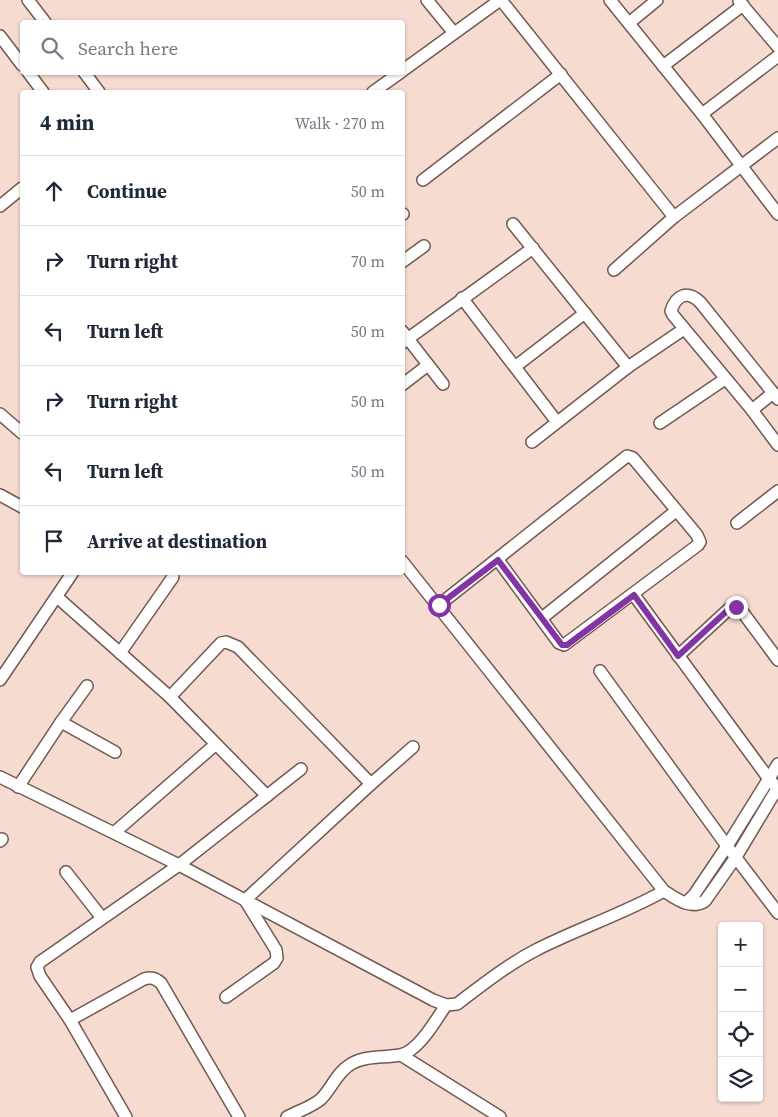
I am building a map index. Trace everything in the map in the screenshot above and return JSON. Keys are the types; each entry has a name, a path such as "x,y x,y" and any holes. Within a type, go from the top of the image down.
{"street":[{"path":"28,0 43,20"},
{"path":"427,0 454,34"},
{"path":"405,70 500,0 674,217"},
{"path":"610,0 702,114 778,214"},
{"path":"629,23 657,0"},
{"path":"664,66 741,3 778,48"},
{"path":"0,36 20,59"},
{"path":"702,114 778,56"},
{"path":"423,180 561,74"},
{"path":"30,75 42,90"},
{"path":"86,75 98,90"},
{"path":"376,90 398,75"},
{"path":"614,270 674,217 778,138"},
{"path":"0,206 20,190"},
{"path":"513,224 628,367"},
{"path":"405,260 424,246"},
{"path":"405,336 533,248"},
{"path":"752,410 776,396 700,302 693,296 679,297 674,302 671,311 752,410 778,445"},
{"path":"462,298 516,366 557,422"},
{"path":"516,366 585,313"},
{"path":"532,442 628,367 684,329"},
{"path":"405,338 443,384"},
{"path":"405,383 428,364"},
{"path":"660,423 725,379"},
{"path":"0,414 20,431"},
{"path":"439,605 627,456 633,458 697,535 700,542 567,645 559,643 498,560"},
{"path":"737,523 778,491"},
{"path":"0,496 20,507"},
{"path":"542,618 676,511"},
{"path":"405,565 439,605 664,891 686,903 700,904 705,901 736,857 775,786 778,764"},
{"path":"0,680 71,575"},
{"path":"120,653 173,577"},
{"path":"634,595 775,786"},
{"path":"57,597 170,697 267,796"},
{"path":"678,656 730,608 736,607 741,610 778,660"},
{"path":"170,697 221,644 230,643 238,647 371,784"},
{"path":"600,671 778,913"},
{"path":"18,787 87,686"},
{"path":"61,722 116,752"},
{"path":"115,832 216,744"},
{"path":"245,900 412,747"},
{"path":"125,1117 70,1020 40,976 37,967 40,962 179,865 301,769"},
{"path":"0,777 115,832 446,1006 457,1004 509,966 536,950 645,902 664,891"},
{"path":"686,903 727,846 775,786"},
{"path":"66,872 102,918"},
{"path":"226,996 274,963 277,958 276,950 245,900"},
{"path":"70,1020 144,979 150,977 156,979 161,983 239,1117"},
{"path":"287,1117 321,1099 350,1064 370,1058 401,1055 411,1051 446,1006"},
{"path":"401,1055 500,1117"}],"route":[{"path":"439,605 498,560 562,645 567,645 634,595 678,656 730,608 736,607"}]}
